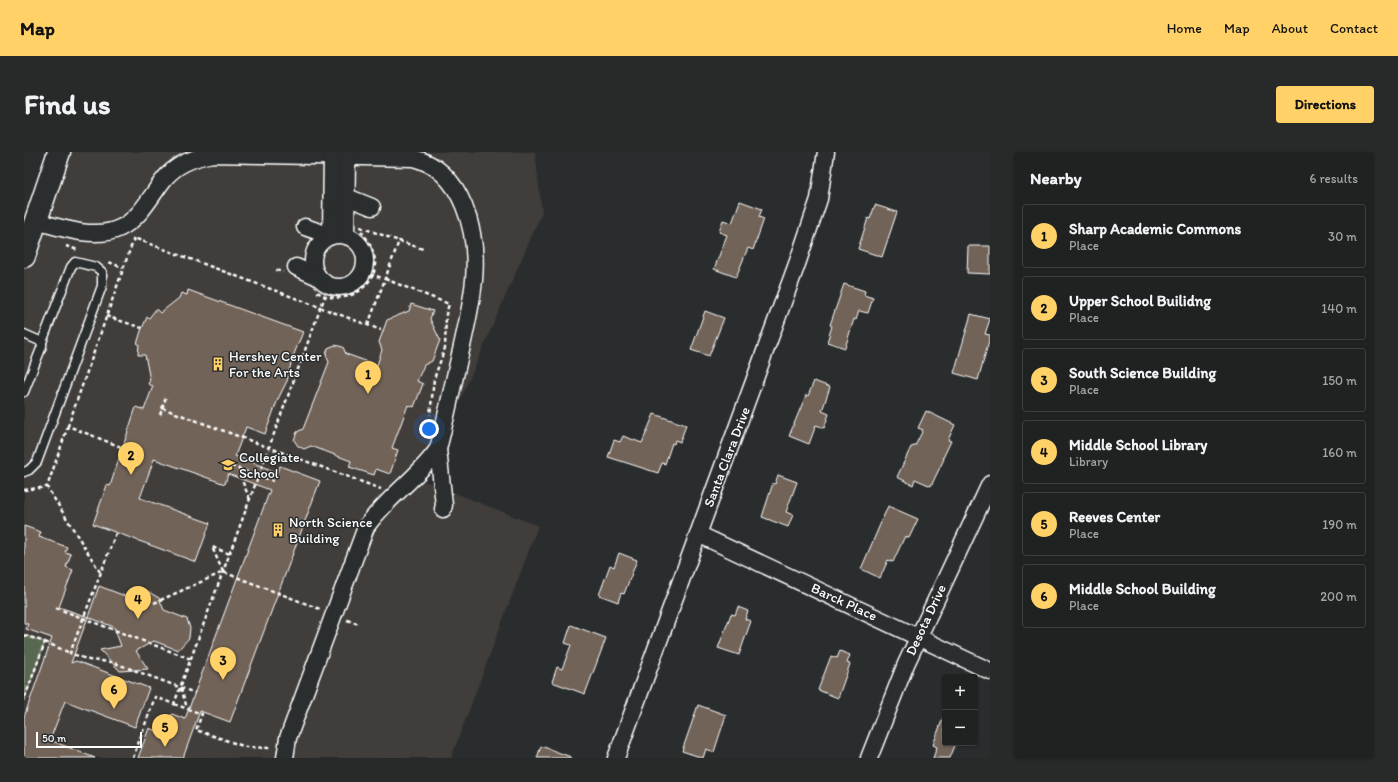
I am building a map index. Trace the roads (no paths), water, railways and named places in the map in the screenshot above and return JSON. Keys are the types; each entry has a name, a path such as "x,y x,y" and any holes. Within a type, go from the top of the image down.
{"street":[{"path":"24,256 59,152"},
{"name":"Santa Clara Drive","path":"616,758 756,379 819,198 826,152"},
{"path":"36,221 69,231 88,233 120,228 140,213 166,178 187,162 199,156 213,154 340,155 413,158 429,162 438,168 457,190 469,220 474,256 472,294 467,327 438,449 444,505 443,509"},
{"path":"339,236 347,197 340,155"},
{"path":"339,236 340,155"},
{"path":"347,197 372,207"},
{"path":"296,267 318,276 330,286 345,287 358,279 365,265 365,258 359,244 339,236 304,227"},
{"path":"318,276 314,269 314,253 324,240 339,236"},
{"path":"279,756 288,738 327,612 366,527 385,491 429,461 438,449"},
{"name":"Desota Drive","path":"869,758 918,637 990,484"},
{"name":"Barck Place","path":"698,534 990,671"}],"lane":[{"path":"24,392 70,267 75,262 96,267 102,272 102,286 37,462 29,470 24,472"},
{"path":"24,334 42,342"}],"place":[{"name":"Hershey Center For the Arts","path":"218,364"},
{"name":"Sharp Academic Commons","path":"368,394"},
{"name":"Collegiate School","path":"228,465"},
{"name":"Upper School Builidng","path":"131,475"},
{"name":"North Science Building","path":"278,530"},
{"name":"Middle School Library","path":"138,619"},
{"name":"South Science Building","path":"223,680"},
{"name":"Middle School Building","path":"114,709"},
{"name":"Reeves Center","path":"165,747"}]}
